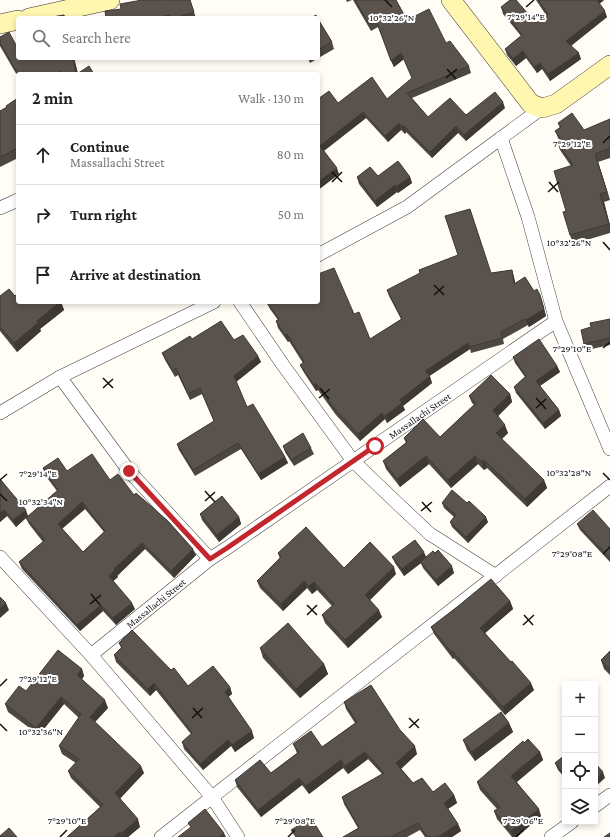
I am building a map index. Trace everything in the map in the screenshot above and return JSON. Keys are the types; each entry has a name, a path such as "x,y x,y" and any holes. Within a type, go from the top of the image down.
{"street":[{"path":"38,16 110,0"},
{"path":"451,0 530,104 542,108"},
{"path":"0,24 16,20"},
{"path":"320,254 407,207 542,108 556,104 610,65"},
{"path":"501,138 528,217 556,321 610,449"},
{"path":"0,208 16,201"},
{"path":"0,413 60,377 210,304"},
{"path":"241,304 283,365 353,461 430,534 496,576"},
{"name":"Massallachi Street","path":"91,655 210,559 234,544 556,321"},
{"path":"60,377 129,471 210,559"},
{"path":"161,837 610,486"},
{"path":"0,557 91,655 212,797 238,837"},
{"path":"598,804 610,795"},
{"path":"551,837 568,825"}],"building":[{"path":"142,0 190,0 194,12 182,16 106,16 105,11 121,9 120,4"},
{"path":"355,0 396,0 407,20 429,9 446,43 450,41 469,66 407,93 428,117 450,98 466,115 495,92 503,102 464,135 456,126 430,152 404,126 402,127 399,123 385,136 363,112 320,146 320,98 329,91 338,103 372,77 387,99 412,78 401,53 391,61 376,20 369,24"},
{"path":"510,0 516,0 536,23 548,14 538,0 597,0 605,11 566,41 579,53 548,74 540,63 534,67 523,51 513,59 505,49 522,35 501,7"},
{"path":"320,22 332,42 320,49"},
{"path":"9,32 16,45 16,60 73,60 76,72 17,72 0,43 0,37"},
{"path":"89,66 93,72 80,72"},
{"path":"16,99 16,149 0,157 0,111 7,107 6,106"},
{"path":"572,113 584,130 610,119 610,148 595,154 607,192 600,194 609,224 570,235 563,212 566,211 554,171 573,165 557,142 561,139 555,131 561,127 558,123"},
{"path":"320,146 337,168 320,181"},
{"path":"398,161 410,177 396,187 395,185 375,201 357,177 370,167 378,176"},
{"path":"470,209 491,273 512,270 514,284 525,277 534,291 537,289 544,309 526,320 525,319 501,332 502,338 469,347 468,343 425,371 430,376 400,400 402,403 385,416 382,413 358,434 334,408 316,383 314,385 300,365 304,362 287,334 285,335 276,321 279,319 268,304 320,304 320,273 334,268 354,314 359,312 370,339 402,319 387,290 420,273 419,270 458,255 445,216"},
{"path":"9,289 15,296 16,295 16,304 58,304 14,343 0,327 0,296"},
{"path":"610,319 610,338 584,344 581,330 591,327 590,323"},
{"path":"221,321 234,340 243,335 258,356 234,376 247,407 253,404 285,457 258,474 238,443 193,470 177,444 214,421 200,388 188,394 176,368 173,371 162,353 190,336 192,339"},
{"path":"539,339 557,366 536,381 559,410 543,423 514,387 526,376 513,357"},
{"path":"491,375 510,394 493,410 505,425 496,433 544,480 525,499 484,460 482,462 475,456 448,480 426,456 397,479 383,461 407,442 404,438 423,419 440,437 476,403 469,396"},
{"path":"303,433 311,448 291,460 283,446"},
{"path":"92,454 110,480 118,474 134,495 136,493 168,521 193,549 171,571 142,543 114,569 115,570 109,576 132,603 113,618 101,605 77,625 19,562 45,540 26,518 58,490 43,468 58,458 67,471","holes":["82,502 105,531 83,552 58,524"]},
{"path":"0,479 26,510 13,520 4,510 0,513"},
{"path":"452,490 467,503 469,501 486,517 466,537 450,522 456,515 442,503"},
{"path":"222,496 239,517 217,535 200,514"},
{"path":"593,510 610,529 610,558 577,524"},
{"path":"306,527 344,568 370,542 394,567 365,595 379,610 345,640 322,615 334,604 314,582 309,586 304,581 281,604 257,581 281,557 278,553"},
{"path":"415,540 424,552 402,569 392,557"},
{"path":"438,550 452,566 436,580 420,562 433,551 435,553"},
{"path":"491,579 510,601 480,628 531,683 503,707 452,651 451,652 431,627"},
{"path":"0,597 6,603 0,609"},
{"path":"288,623 324,664 296,689 260,648"},
{"path":"132,630 171,670 174,668 188,686 213,666 230,687 225,692 252,731 232,745 228,740 200,764 182,742 192,733 154,683 148,689 114,655 122,647 119,643"},
{"path":"58,650 82,669 77,675 105,700 90,717 141,766 115,793 138,819 122,833 120,832 114,837 67,837 103,805 68,771 79,759 59,746 81,714 61,697 36,728 5,704 19,686 26,691"},
{"path":"610,651 610,670 601,660"},
{"path":"371,685 400,730 415,746 396,763 413,783 422,778 433,792 445,783 454,795 444,803 458,824 438,837 427,837 418,823 391,837 343,837 359,828 342,797 384,773 365,752 345,766 341,760 306,786 299,778 258,810 235,780 260,760 271,773 299,752 293,744 311,731 322,747 357,722 344,702"},
{"path":"501,712 509,723 472,752 463,740"},
{"path":"528,739 540,752 511,776 539,809 511,831 494,811 500,807 477,782 523,741 524,743"},
{"path":"562,757 562,771 555,763"},
{"path":"598,766 603,772 598,776"},
{"path":"205,809 224,833 219,837 178,837 191,827 188,823"},
{"path":"311,818 323,837 296,837 291,830"},
{"path":"9,828 17,837 0,837 0,836"},
{"path":"610,833 610,837 604,837"}],"route":[{"path":"129,471 210,559 375,446"}]}
